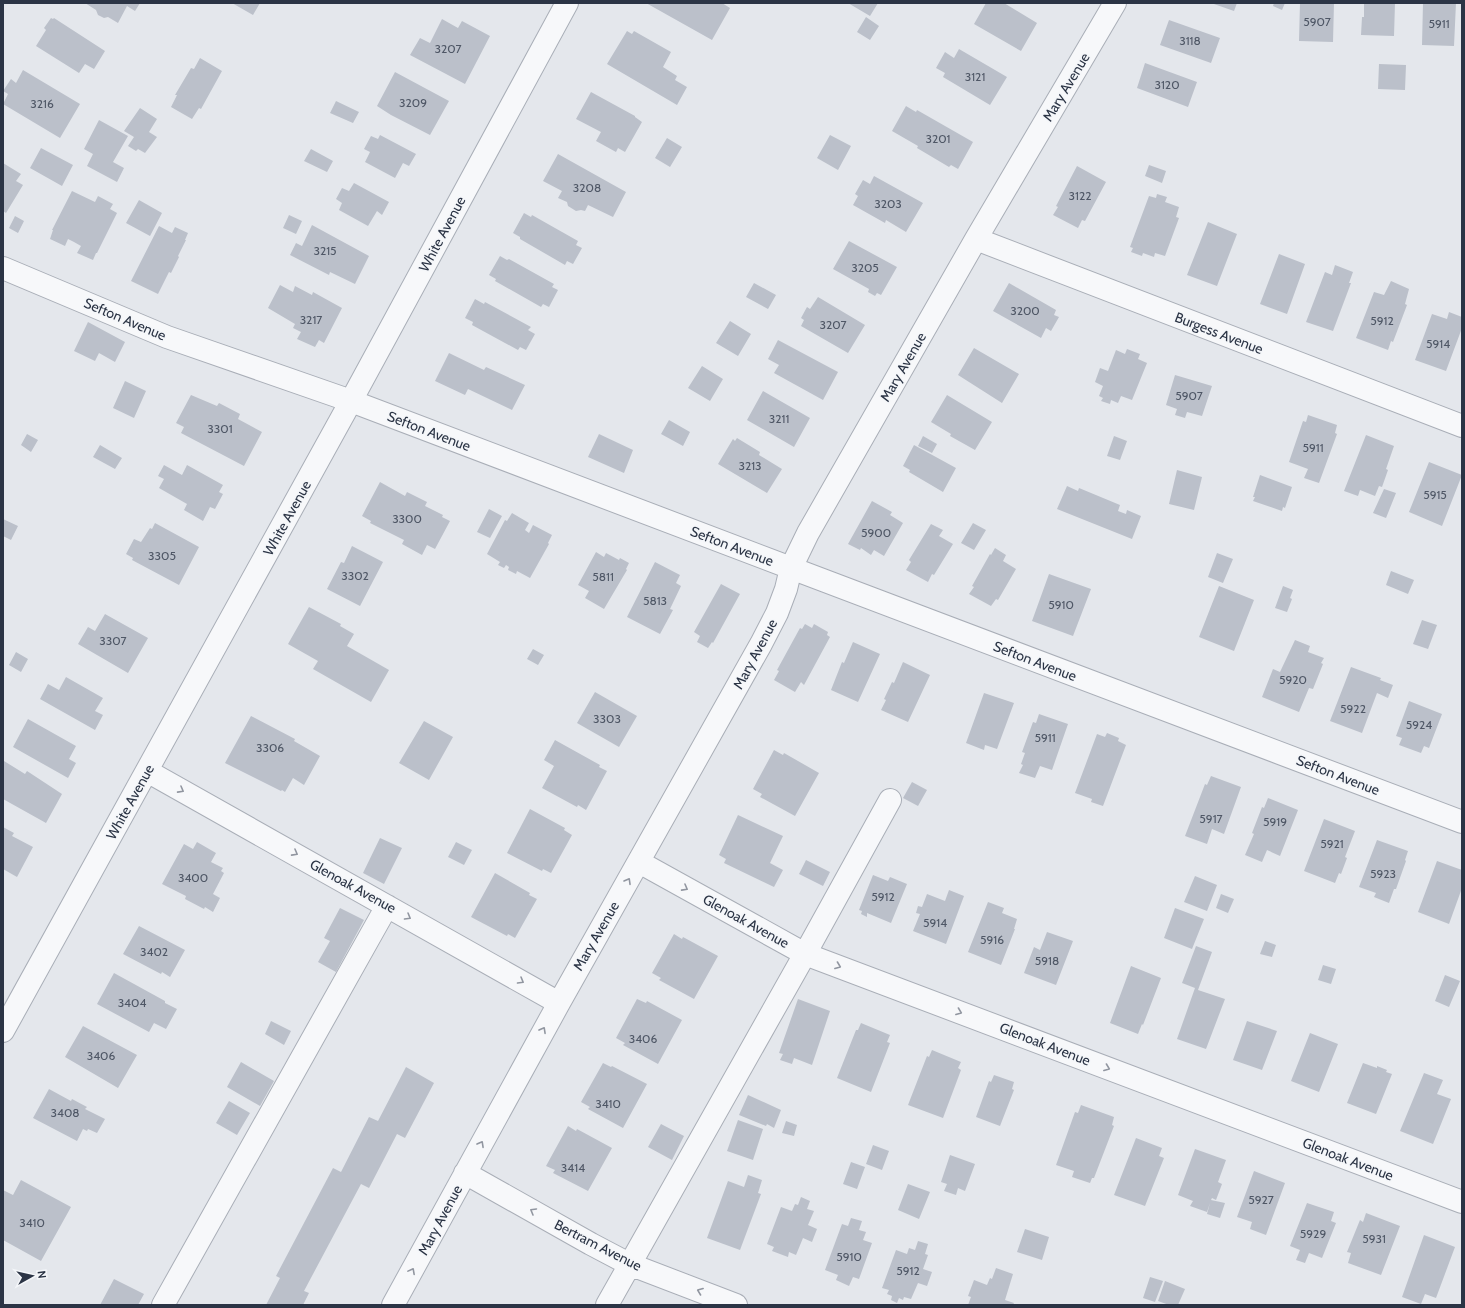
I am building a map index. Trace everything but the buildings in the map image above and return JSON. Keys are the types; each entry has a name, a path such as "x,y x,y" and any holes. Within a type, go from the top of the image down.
{"street":[{"name":"White Avenue","path":"3,1031 352,401 567,3"},
{"name":"Mary Avenue","path":"394,1305 559,1003 761,644 777,613 786,589 791,568 808,533 976,239 1115,3"},
{"name":"Burgess Avenue","path":"976,239 1462,426"},
{"name":"Sefton Avenue","path":"3,268 167,337 352,401 1462,822"},
{"name":"Glenoak Avenue","path":"147,770 559,1003"},
{"path":"607,1305 890,800"},
{"name":"Glenoak Avenue","path":"639,862 805,954 1462,1202"},
{"path":"163,1305 387,906"},
{"name":"Bertram Avenue","path":"465,1173 629,1264 736,1305"}]}
